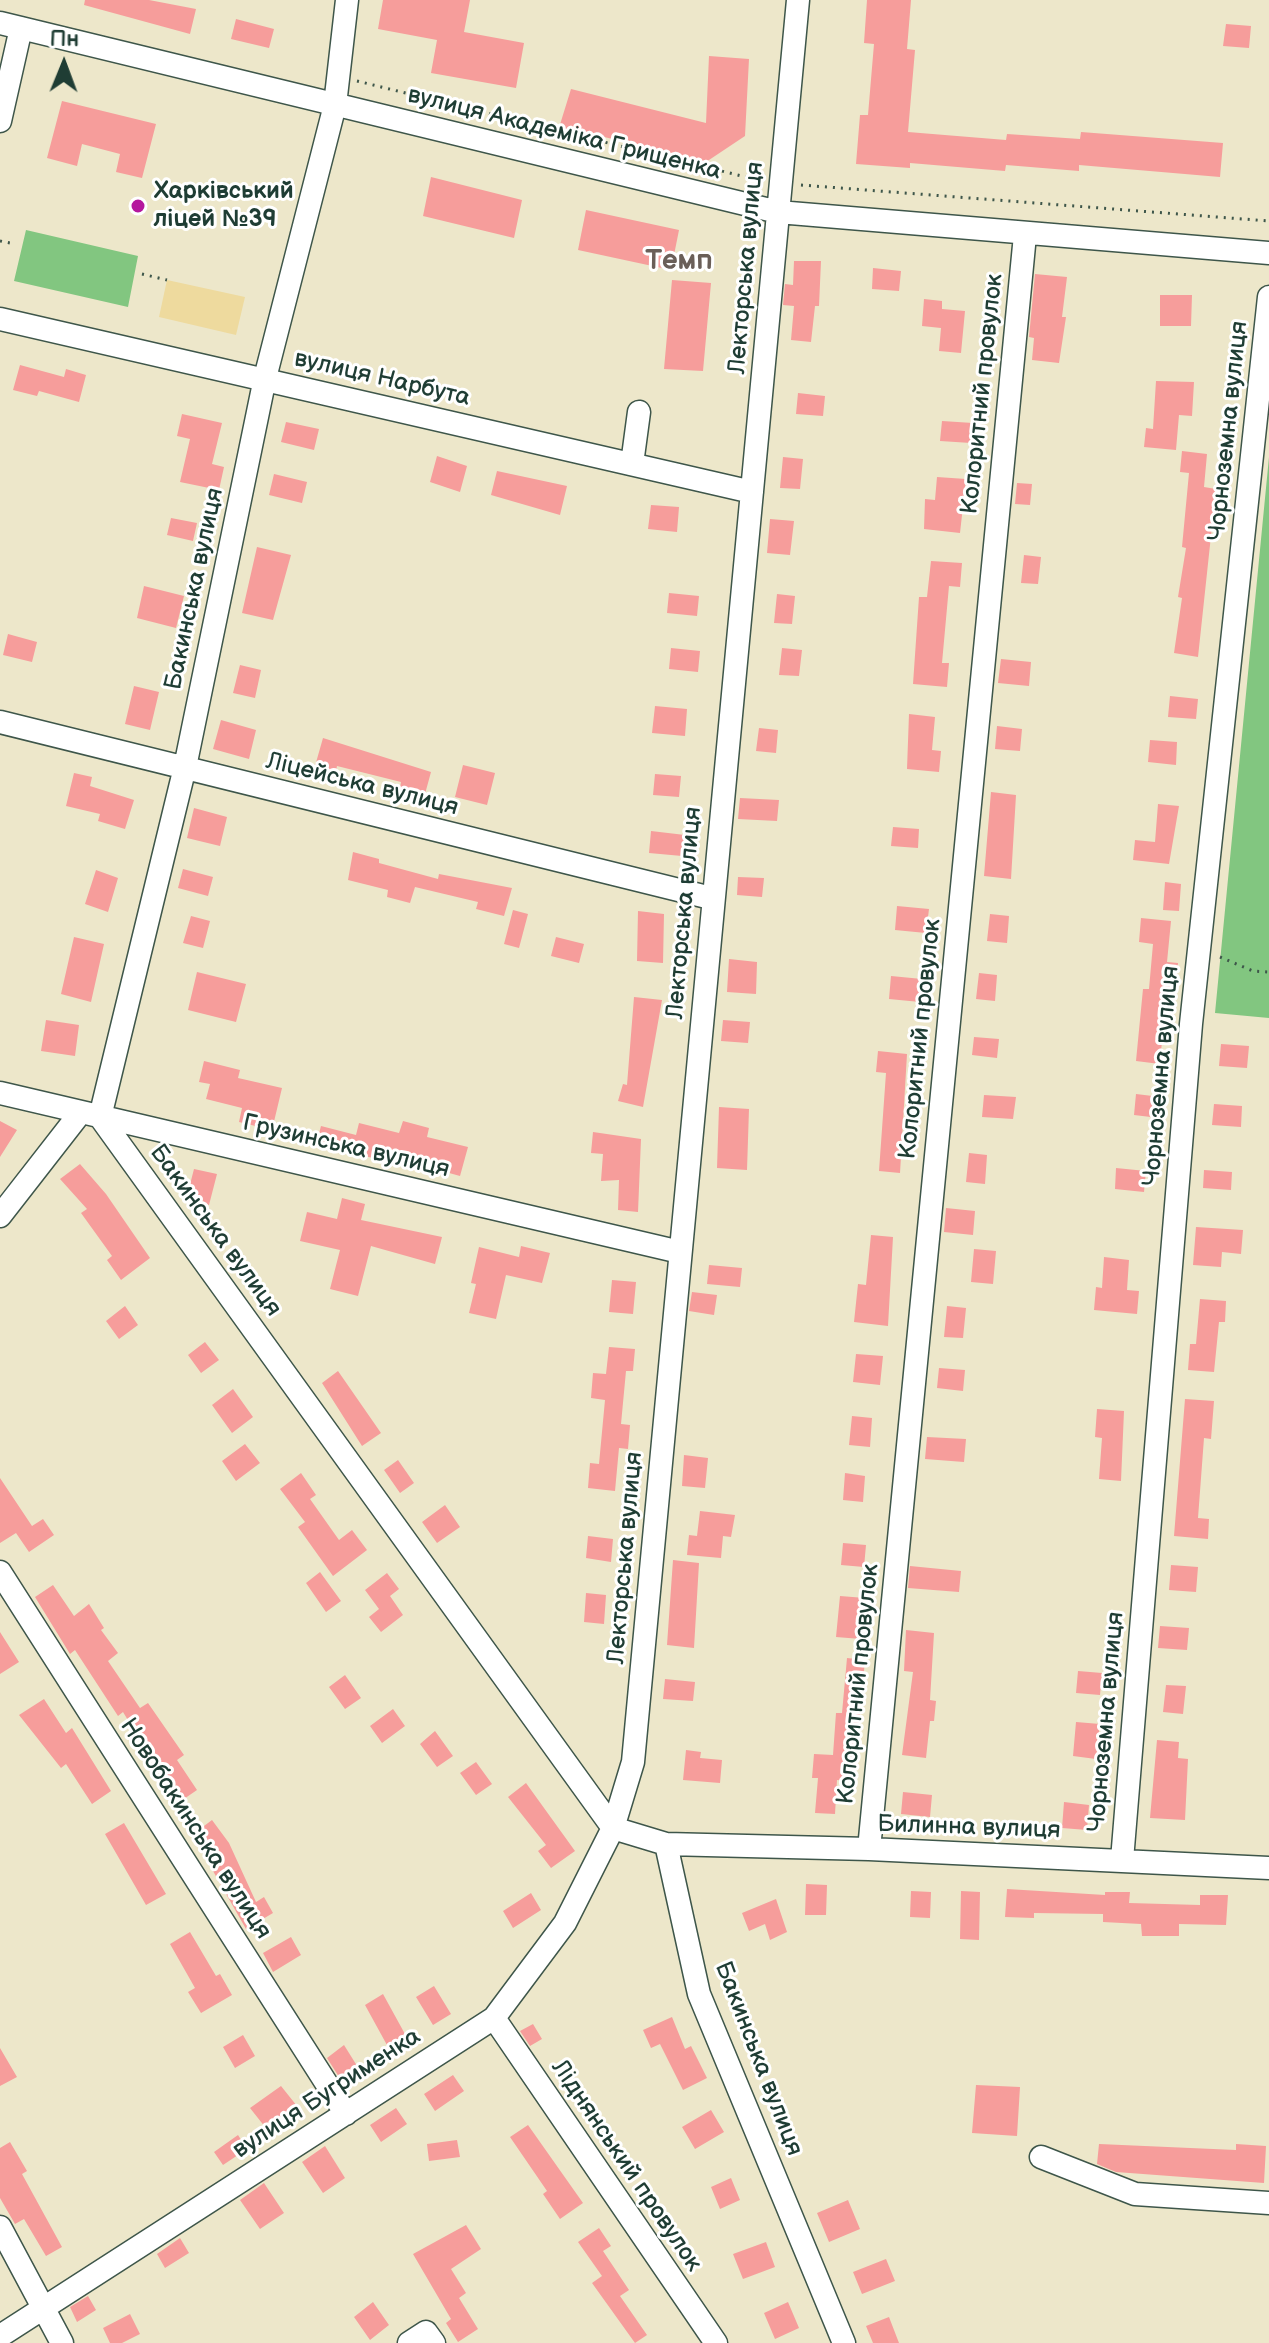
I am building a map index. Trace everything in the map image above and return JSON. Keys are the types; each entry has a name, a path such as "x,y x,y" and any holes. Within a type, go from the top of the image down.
{"street":[{"name":"Бакинська вулиця","path":"347,0 335,105 265,378 185,767 91,1114 613,1828"},
{"name":"Лекторська вулиця","path":"613,1828 633,1762 711,898 798,0"},
{"name":"вулиця Академіка Грищенка","path":"10,25 778,212 1269,253"},
{"path":"0,121 10,25"},
{"name":"Колоритний провулок","path":"869,1849 1025,235"},
{"name":"Чорноземна вулиця","path":"1122,1860 1200,949 1269,297"},
{"name":"вулиця Нарбута","path":"0,319 752,492"},
{"path":"632,464 639,412"},
{"name":"Ліцейська вулиця","path":"0,722 711,898"},
{"name":"Грузинська вулиця","path":"0,1093 680,1252"},
{"path":"0,1216 91,1114"},
{"name":"Новобакинська вулиця","path":"0,1572 346,2114"},
{"path":"613,1828 666,1844"},
{"name":"вулиця Бугрименка","path":"0,2336 494,2018 565,1923 613,1828"},
{"name":"Бакинська вулиця","path":"666,1844 699,1994 844,2343"},
{"name":"Билинна вулиця","path":"666,1844 869,1849 1269,1868"},
{"name":"Ліднянський провулок","path":"494,2018 716,2343"},
{"path":"1041,2157 1135,2194 1269,2203"},
{"path":"0,2227 62,2343"},
{"path":"409,2343 426,2332 434,2343"}],"path":[{"path":"0,241 15,244"},
{"path":"142,274 167,280"},
{"path":"1200,949 1253,971 1269,972"}],"green space":[{"path":"26,230 138,256 128,307 14,281"},
{"path":"1269,457 1269,1018 1215,1013"}],"sand":[{"path":"167,280 245,297 236,335 159,317"}],"building":[{"path":"85,0 149,0 196,9 190,34 84,5"},
{"path":"383,0 470,0 464,32 524,43 516,88 431,73 437,40 378,29"},
{"path":"867,0 911,0 907,49 915,50 908,132 1006,140 1007,134 1080,139 1081,132 1223,143 1220,177 1079,165 1079,171 1006,165 1005,171 910,163 910,168 856,164 860,115 868,115 874,44 864,43"},
{"path":"236,19 274,29 269,48 231,39"},
{"path":"1226,24 1251,26 1249,48 1223,46"},
{"path":"709,56 749,59 745,136 706,162 584,132 583,136 558,131 571,89 706,123"},
{"path":"62,101 156,124 142,178 116,172 120,154 82,144 77,166 47,158"},
{"path":"431,177 522,200 514,238 423,216"},
{"path":"586,210 679,230 671,270 578,250"},
{"path":"794,261 821,261 819,306 815,306 811,342 791,340 794,306 783,305 785,284 793,285"},
{"path":"873,268 901,271 899,291 872,289"},
{"path":"1035,274 1067,277 1062,317 1066,317 1059,363 1032,360 1034,338 1029,337"},
{"path":"672,280 711,283 703,371 664,369"},
{"path":"1160,295 1192,295 1191,326 1160,326"},
{"path":"924,299 942,301 942,309 965,311 961,353 939,351 941,328 922,326"},
{"path":"20,365 64,377 66,369 86,375 79,402 39,391 37,396 13,390"},
{"path":"1156,381 1194,382 1192,416 1179,415 1176,450 1144,447 1146,428 1153,429"},
{"path":"798,393 825,396 823,416 796,414"},
{"path":"182,414 222,423 212,464 224,467 219,490 180,482 190,439 177,436"},
{"path":"942,421 973,423 971,443 940,441"},
{"path":"286,422 319,429 314,450 281,442"},
{"path":"1182,451 1207,454 1204,487 1216,489 1198,657 1174,653 1182,598 1178,597 1186,548 1182,547 1189,473 1180,472"},
{"path":"437,456 467,466 460,492 430,482"},
{"path":"783,457 803,459 800,489 780,488"},
{"path":"497,471 567,486 560,515 491,495"},
{"path":"274,474 307,482 302,503 269,495"},
{"path":"937,477 966,479 960,533 924,529 925,499 935,500"},
{"path":"1017,483 1032,484 1030,505 1015,504"},
{"path":"651,505 679,507 677,532 648,529"},
{"path":"171,518 197,523 193,541 167,535"},
{"path":"770,519 794,521 790,555 767,553"},
{"path":"257,547 291,555 273,620 242,613"},
{"path":"1024,555 1041,557 1038,584 1021,583"},
{"path":"931,561 962,563 960,587 949,586 942,663 949,663 947,687 913,684 919,597 927,597"},
{"path":"144,586 184,596 176,628 137,618"},
{"path":"669,593 699,596 697,616 667,613"},
{"path":"777,594 795,596 792,624 774,623"},
{"path":"8,634 37,642 32,662 3,655"},
{"path":"671,648 700,651 698,672 669,669"},
{"path":"782,648 802,650 799,676 779,675"},
{"path":"1001,659 1031,662 1029,686 998,683"},
{"path":"240,665 261,670 255,698 233,693"},
{"path":"134,686 159,692 150,730 125,724"},
{"path":"1170,696 1198,699 1196,719 1168,717"},
{"path":"655,706 687,709 685,736 652,733"},
{"path":"909,714 935,717 932,750 941,751 939,772 907,769"},
{"path":"221,720 256,730 249,759 213,749"},
{"path":"997,726 1022,729 1020,751 995,749"},
{"path":"759,728 778,730 776,753 756,751"},
{"path":"323,738 431,772 425,794 400,788 401,782 337,766 336,771 315,766"},
{"path":"1150,740 1177,742 1176,765 1148,762"},
{"path":"463,765 495,773 487,805 455,797"},
{"path":"74,773 92,777 90,786 134,800 125,829 98,821 100,814 66,806"},
{"path":"655,774 681,776 679,797 653,795"},
{"path":"991,792 1016,795 1011,879 984,876"},
{"path":"740,798 779,800 777,821 738,819"},
{"path":"1158,804 1179,806 1169,864 1133,860 1135,840 1155,842"},
{"path":"194,808 227,817 220,846 187,838"},
{"path":"893,827 919,829 918,848 891,846"},
{"path":"651,831 685,835 682,856 649,853"},
{"path":"353,852 379,859 379,863 438,879 439,874 512,888 504,916 476,909 478,902 415,887 410,903 387,897 388,890 348,880"},
{"path":"183,869 213,877 208,896 178,888"},
{"path":"96,870 118,878 108,912 85,904"},
{"path":"738,877 764,878 762,897 737,895"},
{"path":"1165,882 1181,884 1179,911 1163,910"},
{"path":"897,906 929,909 926,933 895,930"},
{"path":"513,910 528,914 519,948 504,944"},
{"path":"638,911 664,914 663,963 637,961"},
{"path":"990,914 1009,916 1007,943 987,941"},
{"path":"191,916 210,921 203,948 183,943"},
{"path":"1141,918 1171,921 1167,962 1178,963 1176,988 1171,987 1168,1029 1163,1029 1160,1064 1136,1061 1143,989 1149,989 1153,944 1139,942"},
{"path":"74,937 104,944 91,1002 61,994"},
{"path":"556,937 584,944 579,963 551,956"},
{"path":"729,959 757,962 756,994 727,992"},
{"path":"197,972 246,984 236,1022 188,1010"},
{"path":"979,973 997,975 995,1001 976,999"},
{"path":"891,976 922,979 920,1002 889,999"},
{"path":"634,997 662,1000 643,1107 618,1101 623,1084 627,1085"},
{"path":"46,1020 79,1025 75,1056 41,1051"},
{"path":"723,1020 750,1022 748,1043 721,1041"},
{"path":"974,1037 999,1039 997,1058 972,1055"},
{"path":"1221,1044 1249,1046 1247,1068 1219,1066"},
{"path":"878,1051 907,1054 900,1173 879,1171 886,1073 876,1072"},
{"path":"204,1061 240,1070 238,1078 282,1088 272,1130 239,1122 242,1108 206,1099 210,1084 199,1082"},
{"path":"1136,1094 1161,1097 1159,1118 1134,1115"},
{"path":"984,1095 1016,1097 1013,1119 982,1117"},
{"path":"1214,1104 1242,1106 1241,1127 1212,1125"},
{"path":"719,1107 749,1109 747,1170 717,1168"},
{"path":"0,1121 17,1130 0,1157"},
{"path":"403,1121 429,1128 427,1137 468,1147 460,1176 431,1168 433,1161 376,1147 373,1158 316,1145 321,1126 356,1135 359,1123 399,1133"},
{"path":"593,1132 641,1139 638,1212 618,1210 619,1180 601,1181 603,1154 591,1153"},
{"path":"969,1153 987,1155 985,1184 966,1182"},
{"path":"80,1164 106,1194 150,1258 121,1280 107,1260 112,1256 81,1213 87,1209 60,1179"},
{"path":"1116,1168 1146,1171 1144,1192 1115,1189"},
{"path":"194,1169 217,1174 209,1205 186,1200"},
{"path":"1204,1170 1232,1172 1231,1190 1203,1188"},
{"path":"342,1198 365,1204 361,1220 442,1237 435,1264 371,1246 358,1296 330,1289 340,1250 300,1241 307,1212 337,1219"},
{"path":"946,1208 975,1211 973,1235 944,1232"},
{"path":"1196,1227 1243,1230 1241,1254 1222,1252 1221,1267 1193,1265"},
{"path":"871,1235 893,1237 888,1326 854,1322 858,1284 866,1285"},
{"path":"521,1246 550,1253 542,1283 506,1275 496,1319 469,1313 476,1284 471,1283 479,1247 519,1257"},
{"path":"974,1249 996,1251 993,1284 971,1282"},
{"path":"1104,1257 1129,1260 1127,1290 1139,1291 1137,1314 1094,1310 1096,1287 1102,1288"},
{"path":"709,1265 742,1268 740,1287 707,1284"},
{"path":"612,1280 636,1282 633,1314 609,1312"},
{"path":"692,1292 717,1295 714,1315 689,1311"},
{"path":"1200,1299 1226,1301 1225,1322 1219,1322 1214,1372 1188,1370 1190,1344 1196,1344"},
{"path":"125,1306 138,1325 119,1339 106,1321"},
{"path":"947,1306 966,1308 963,1338 944,1337"},
{"path":"205,1342 219,1360 201,1373 188,1355"},
{"path":"609,1347 635,1349 633,1371 626,1371 621,1424 630,1425 628,1449 619,1448 615,1491 588,1488 590,1463 599,1464 605,1400 591,1398 593,1373 606,1374"},
{"path":"856,1354 883,1356 880,1385 853,1382"},
{"path":"939,1368 965,1370 963,1391 937,1388"},
{"path":"338,1371 381,1433 362,1446 322,1383"},
{"path":"233,1389 253,1417 232,1433 212,1405"},
{"path":"1185,1399 1214,1401 1211,1439 1204,1438 1198,1518 1209,1519 1208,1539 1174,1536"},
{"path":"1097,1409 1124,1411 1121,1481 1099,1479 1102,1438 1095,1437"},
{"path":"852,1416 872,1418 870,1447 849,1445"},
{"path":"927,1437 966,1439 964,1462 925,1459"},
{"path":"245,1444 260,1463 236,1481 222,1461"},
{"path":"684,1455 708,1458 705,1488 682,1486"},
{"path":"398,1460 414,1483 400,1493 384,1470"},
{"path":"301,1473 316,1495 310,1499 339,1540 352,1530 367,1550 333,1576 298,1527 305,1522 280,1489"},
{"path":"845,1473 865,1476 863,1502 843,1500"},
{"path":"0,1478 32,1526 43,1519 54,1535 29,1552 16,1533 0,1543"},
{"path":"445,1505 460,1527 437,1543 422,1522"},
{"path":"700,1511 735,1515 731,1537 723,1536 721,1558 687,1555 689,1535 697,1536"},
{"path":"588,1536 613,1539 611,1562 586,1558"},
{"path":"843,1543 866,1545 864,1567 841,1565"},
{"path":"673,1560 699,1563 694,1648 667,1645"},
{"path":"1171,1565 1198,1567 1196,1592 1169,1590"},
{"path":"910,1566 961,1571 959,1592 908,1588"},
{"path":"320,1572 341,1601 326,1612 306,1583"},
{"path":"387,1573 399,1589 390,1596 403,1615 381,1632 369,1617 379,1609 365,1590"},
{"path":"53,1585 74,1616 89,1604 104,1628 101,1630 118,1653 108,1661 140,1708 148,1703 184,1755 177,1760 197,1790 178,1803 123,1712 118,1716 75,1650 70,1654 35,1597"},
{"path":"586,1593 606,1595 604,1624 584,1622"},
{"path":"840,1596 865,1598 861,1639 836,1637"},
{"path":"1160,1626 1189,1628 1187,1650 1158,1648"},
{"path":"906,1630 934,1633 930,1700 936,1701 934,1721 930,1721 926,1758 902,1755 913,1672 904,1671"},
{"path":"0,1632 19,1662 0,1674"},
{"path":"847,1658 865,1660 854,1782 837,1780 835,1814 815,1813 818,1778 812,1778 814,1754 833,1755 836,1713 842,1713"},
{"path":"1078,1671 1102,1673 1100,1695 1076,1693"},
{"path":"345,1675 361,1698 345,1709 329,1687"},
{"path":"665,1679 695,1682 693,1701 663,1699"},
{"path":"1166,1685 1186,1686 1183,1714 1163,1712"},
{"path":"44,1699 66,1733 72,1728 111,1791 92,1804 66,1764 61,1768 19,1715"},
{"path":"393,1709 405,1726 382,1743 370,1726"},
{"path":"1076,1722 1100,1724 1096,1759 1073,1756"},
{"path":"435,1731 453,1756 437,1767 420,1744"},
{"path":"1157,1740 1179,1742 1178,1758 1188,1759 1185,1820 1150,1818"},
{"path":"686,1750 701,1752 700,1758 722,1760 720,1783 683,1780"},
{"path":"476,1762 492,1784 476,1795 460,1773"},
{"path":"526,1783 575,1851 551,1868 538,1851 546,1845 508,1797"},
{"path":"903,1792 932,1795 930,1817 901,1814"},
{"path":"1064,1802 1089,1805 1087,1830 1062,1828"},
{"path":"212,1820 229,1843 256,1902 264,1897 273,1913 246,1929 213,1871 219,1867 196,1832"},
{"path":"124,1823 166,1894 146,1905 105,1834"},
{"path":"806,1884 827,1885 826,1915 805,1915"},
{"path":"1007,1889 1105,1895 1105,1892 1130,1892 1129,1903 1200,1905 1200,1895 1228,1895 1226,1925 1179,1924 1179,1936 1142,1936 1141,1924 1103,1922 1103,1914 1034,1913 1034,1918 1005,1917"},
{"path":"911,1891 931,1892 930,1918 910,1917"},
{"path":"961,1891 980,1892 979,1940 960,1939"},
{"path":"531,1893 541,1910 513,1928 503,1911"},
{"path":"776,1899 787,1932 770,1940 765,1924 749,1931 742,1913"},
{"path":"190,1932 216,1976 220,1974 232,1995 201,2013 188,1992 195,1988 170,1944"},
{"path":"291,1937 301,1955 273,1972 263,1953"},
{"path":"434,1986 451,2014 433,2025 416,1997"},
{"path":"383,1994 411,2045 393,2056 365,2005"},
{"path":"672,2017 685,2049 691,2046 707,2078 683,2090 660,2044 651,2048 643,2030"},
{"path":"533,2024 542,2039 530,2046 520,2031"},
{"path":"243,2035 255,2056 235,2068 223,2047"},
{"path":"344,2045 359,2069 341,2080 327,2058"},
{"path":"0,2048 17,2077 0,2086"},
{"path":"453,2075 464,2091 435,2111 424,2094"},
{"path":"976,2085 1020,2087 1017,2136 972,2133"},
{"path":"281,2086 301,2111 269,2132 250,2108"},
{"path":"396,2108 407,2124 381,2142 370,2125"},
{"path":"711,2110 724,2132 695,2149 682,2127"},
{"path":"528,2125 583,2203 560,2219 543,2194 547,2191 510,2137"},
{"path":"238,2135 247,2149 223,2165 214,2152"},
{"path":"457,2140 460,2157 429,2161 427,2144"},
{"path":"10,2142 27,2171 22,2174 62,2247 46,2256 24,2219 15,2224 0,2198 0,2148"},
{"path":"1099,2144 1236,2150 1236,2144 1266,2146 1264,2183 1116,2172 1097,2164"},
{"path":"325,2146 345,2178 323,2193 302,2162"},
{"path":"731,2178 740,2200 720,2209 711,2187"},
{"path":"264,2183 284,2213 260,2229 240,2200"},
{"path":"848,2200 860,2229 829,2242 817,2213"},
{"path":"466,2225 481,2249 451,2269 466,2293 459,2298 478,2329 458,2342 446,2323 451,2319 413,2254"},
{"path":"599,2228 611,2246 603,2251 629,2290 620,2296 647,2335 635,2343 592,2283 602,2276 578,2242"},
{"path":"180,2238 189,2253 165,2268 157,2254"},
{"path":"766,2242 775,2267 743,2279 733,2254"},
{"path":"886,2259 895,2281 862,2294 853,2272"},
{"path":"88,2296 96,2310 77,2322 70,2307"},
{"path":"373,2302 389,2325 370,2340 354,2317"},
{"path":"788,2302 799,2328 775,2339 764,2313"},
{"path":"130,2314 140,2334 122,2343 110,2343 103,2328"},
{"path":"889,2317 899,2343 873,2343 866,2326"}],"place":[{"name":"Харківський ліцей №39","path":"138,206"}],"district":[{"name":"Темп","path":"679,262"}]}
